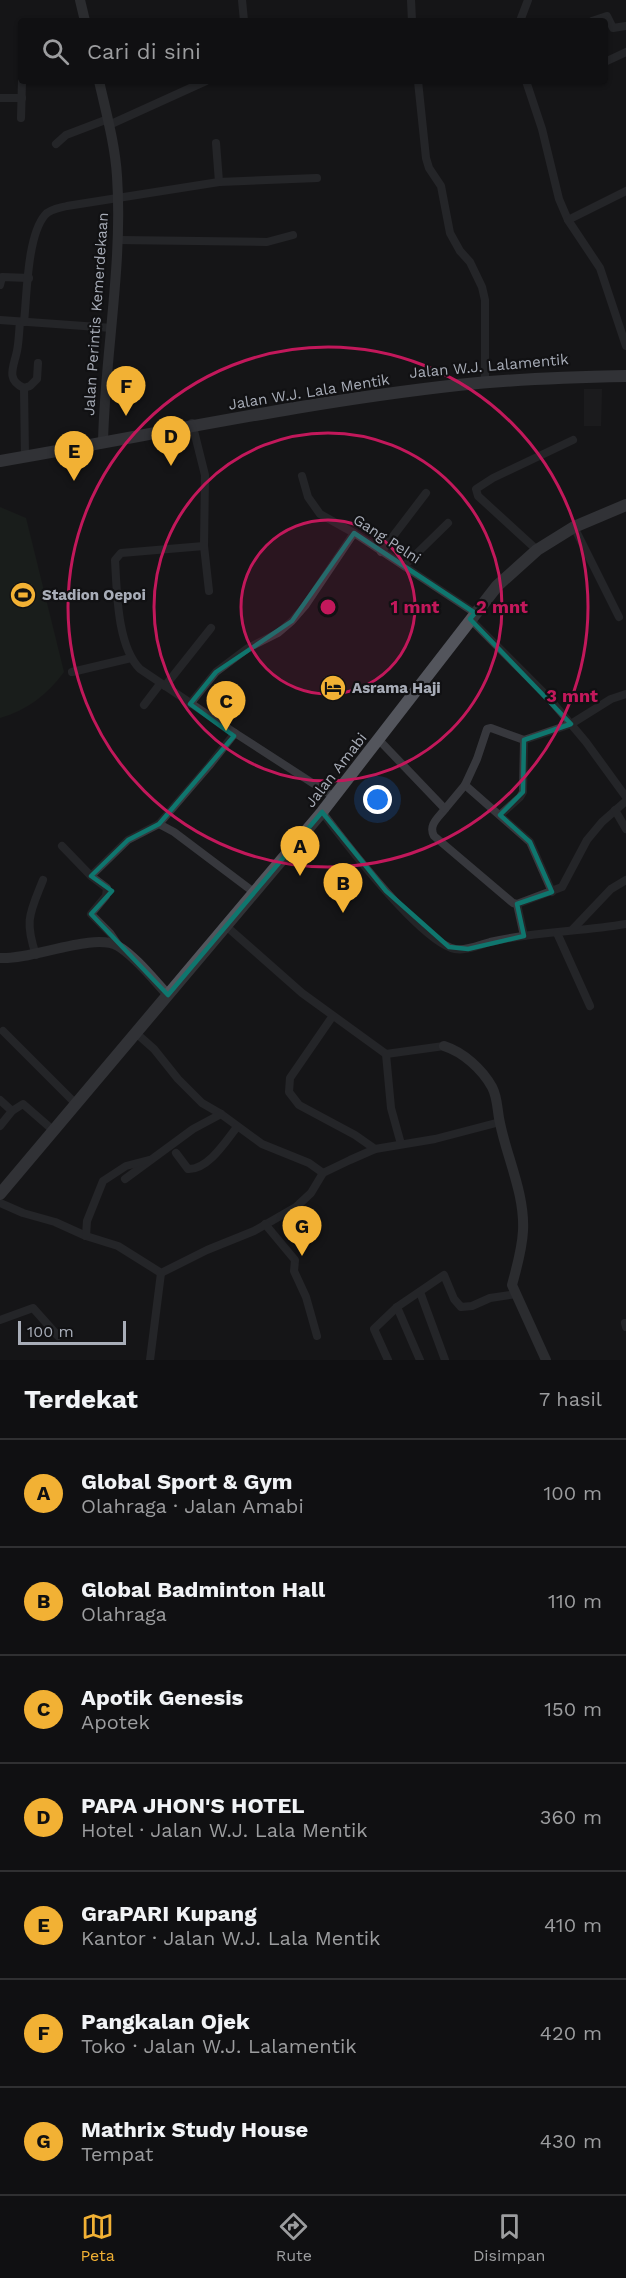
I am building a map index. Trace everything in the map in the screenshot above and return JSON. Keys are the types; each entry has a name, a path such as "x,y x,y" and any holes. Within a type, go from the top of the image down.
{"main road":[{"name":"Jalan W.J. Lalamentik","path":"192,423 325,399 485,380 626,370"},
{"name":"Jalan W.J. Lala Mentik","path":"0,461 24,454 192,423 452,386 555,377 626,376"},
{"path":"0,455 24,454"},
{"name":"Jalan Amabi","path":"0,1194 322,812 472,616 508,575 537,550 574,527 626,505"}],"street":[{"path":"80,0 84,18"},
{"path":"242,0 244,18"},
{"path":"411,0 412,18"},
{"path":"521,18 528,0"},
{"path":"608,18 613,28 626,26"},
{"path":"608,61 626,52"},
{"path":"21,118 22,84"},
{"name":"Jalan Perintis Kemerdekaan","path":"100,84 117,174 118,199 109,439"},
{"path":"56,144 66,135 172,98 194,84"},
{"path":"418,84 429,168 441,186 450,233 478,278 485,300 485,380"},
{"path":"527,84 542,129 559,200 568,220 600,268 626,346"},
{"path":"0,98 22,98"},
{"path":"216,142 219,182"},
{"path":"24,388 14,381 11,372 18,349 33,246 46,214 67,206 219,182 317,178"},
{"path":"568,220 626,191"},
{"path":"118,240 267,242 293,235"},
{"path":"0,285 2,277 29,278"},
{"path":"0,320 112,328"},
{"path":"24,388 37,379 38,363"},
{"path":"24,388 24,454"},
{"path":"192,423 205,475 204,546 209,591"},
{"path":"537,550 478,496 476,489 492,478 573,440"},
{"name":"Gang Pelni","path":"302,476 313,507 320,514 404,566 472,616 571,724 626,799"},
{"path":"381,552 426,493"},
{"path":"404,566 448,523"},
{"path":"574,527 619,617"},
{"path":"190,704 216,672 248,648 278,633 292,621 305,606 354,533"},
{"path":"204,546 121,553 117,556 115,560 120,610 127,650 131,658 140,669 162,685 334,797"},
{"path":"144,705 211,628"},
{"path":"72,672 131,658"},
{"path":"524,936 517,904 434,836 431,830 432,825 465,785 487,729 491,728 524,740 571,724 611,699 626,694"},
{"path":"91,876 128,840 159,824 235,733"},
{"path":"500,814 523,792 524,740"},
{"path":"378,741 445,809"},
{"path":"465,785 530,842 552,892"},
{"path":"517,904 560,889 566,883 587,840 626,799"},
{"path":"615,810 626,829"},
{"path":"322,812 347,846 414,920 449,947 468,949 492,941 626,924"},
{"path":"159,824 174,832 255,893"},
{"path":"62,846 107,890 106,896 91,914 168,995"},
{"path":"36,955 29,934 28,921 43,880"},
{"path":"572,930 611,889 626,880"},
{"path":"226,926 332,1017 363,1035 386,1054 391,1108 401,1144"},
{"path":"557,933 590,1006"},
{"path":"0,958 36,955 98,942 119,946"},
{"path":"332,1017 290,1078 288,1088 291,1097 299,1106 355,1135 375,1149"},
{"path":"3,1031 76,1104"},
{"path":"136,1033 154,1049 178,1079 202,1103 262,1144 309,1162 323,1173"},
{"path":"386,1054 444,1046 454,1049 482,1072 493,1089 517,1185 523,1229 520,1259 512,1285 546,1360"},
{"path":"0,1100 12,1111"},
{"path":"0,1126 12,1111 23,1104 54,1131"},
{"path":"125,1179 193,1129 221,1114"},
{"path":"161,1273 265,1224 303,1202 323,1173 375,1149 435,1139 500,1122"},
{"path":"176,1153 188,1169 194,1169 214,1154 237,1127"},
{"path":"86,1236 87,1221 103,1181 126,1166 153,1159"},
{"path":"0,1203 118,1246 161,1273"},
{"path":"265,1224 295,1260 294,1271 306,1297 316,1336"},
{"path":"150,1360 161,1273"},
{"path":"388,1360 374,1329 397,1307 444,1275 454,1299 461,1307 472,1306 490,1298 516,1294"},
{"path":"420,1292 446,1360"},
{"path":"397,1307 420,1360"},
{"path":"0,1320 33,1308 58,1336"}],"highlighted area":[{"path":"354,533 475,613 470,619 571,724 524,740 523,792 500,815 530,842 552,892 517,904 524,936 468,949 449,947 386,891 322,812 168,995 91,914 112,891 91,876 128,840 159,824 234,736 190,704 216,672 292,621"}],"shaded area":[{"path":"584,389 602,389 601,426 584,426"},
{"name":"Stadion Oepoi","path":"0,507 26,518 64,672 36,701 0,718"}],"place":[{"name":"Pangkalan Ojek","path":"126,416"},
{"name":"PAPA JHON'S HOTEL","path":"171,466"},
{"name":"GraPARI Kupang","path":"74,481"},
{"name":"Stadion Oepoi","path":"23,595"},
{"name":"Asrama Haji","path":"333,688"},
{"name":"Apotik Genesis","path":"226,731"},
{"name":"Global Sport & Gym","path":"300,876"},
{"name":"Global Badminton Hall","path":"343,913"},
{"name":"Mathrix Study House","path":"302,1256"}]}
